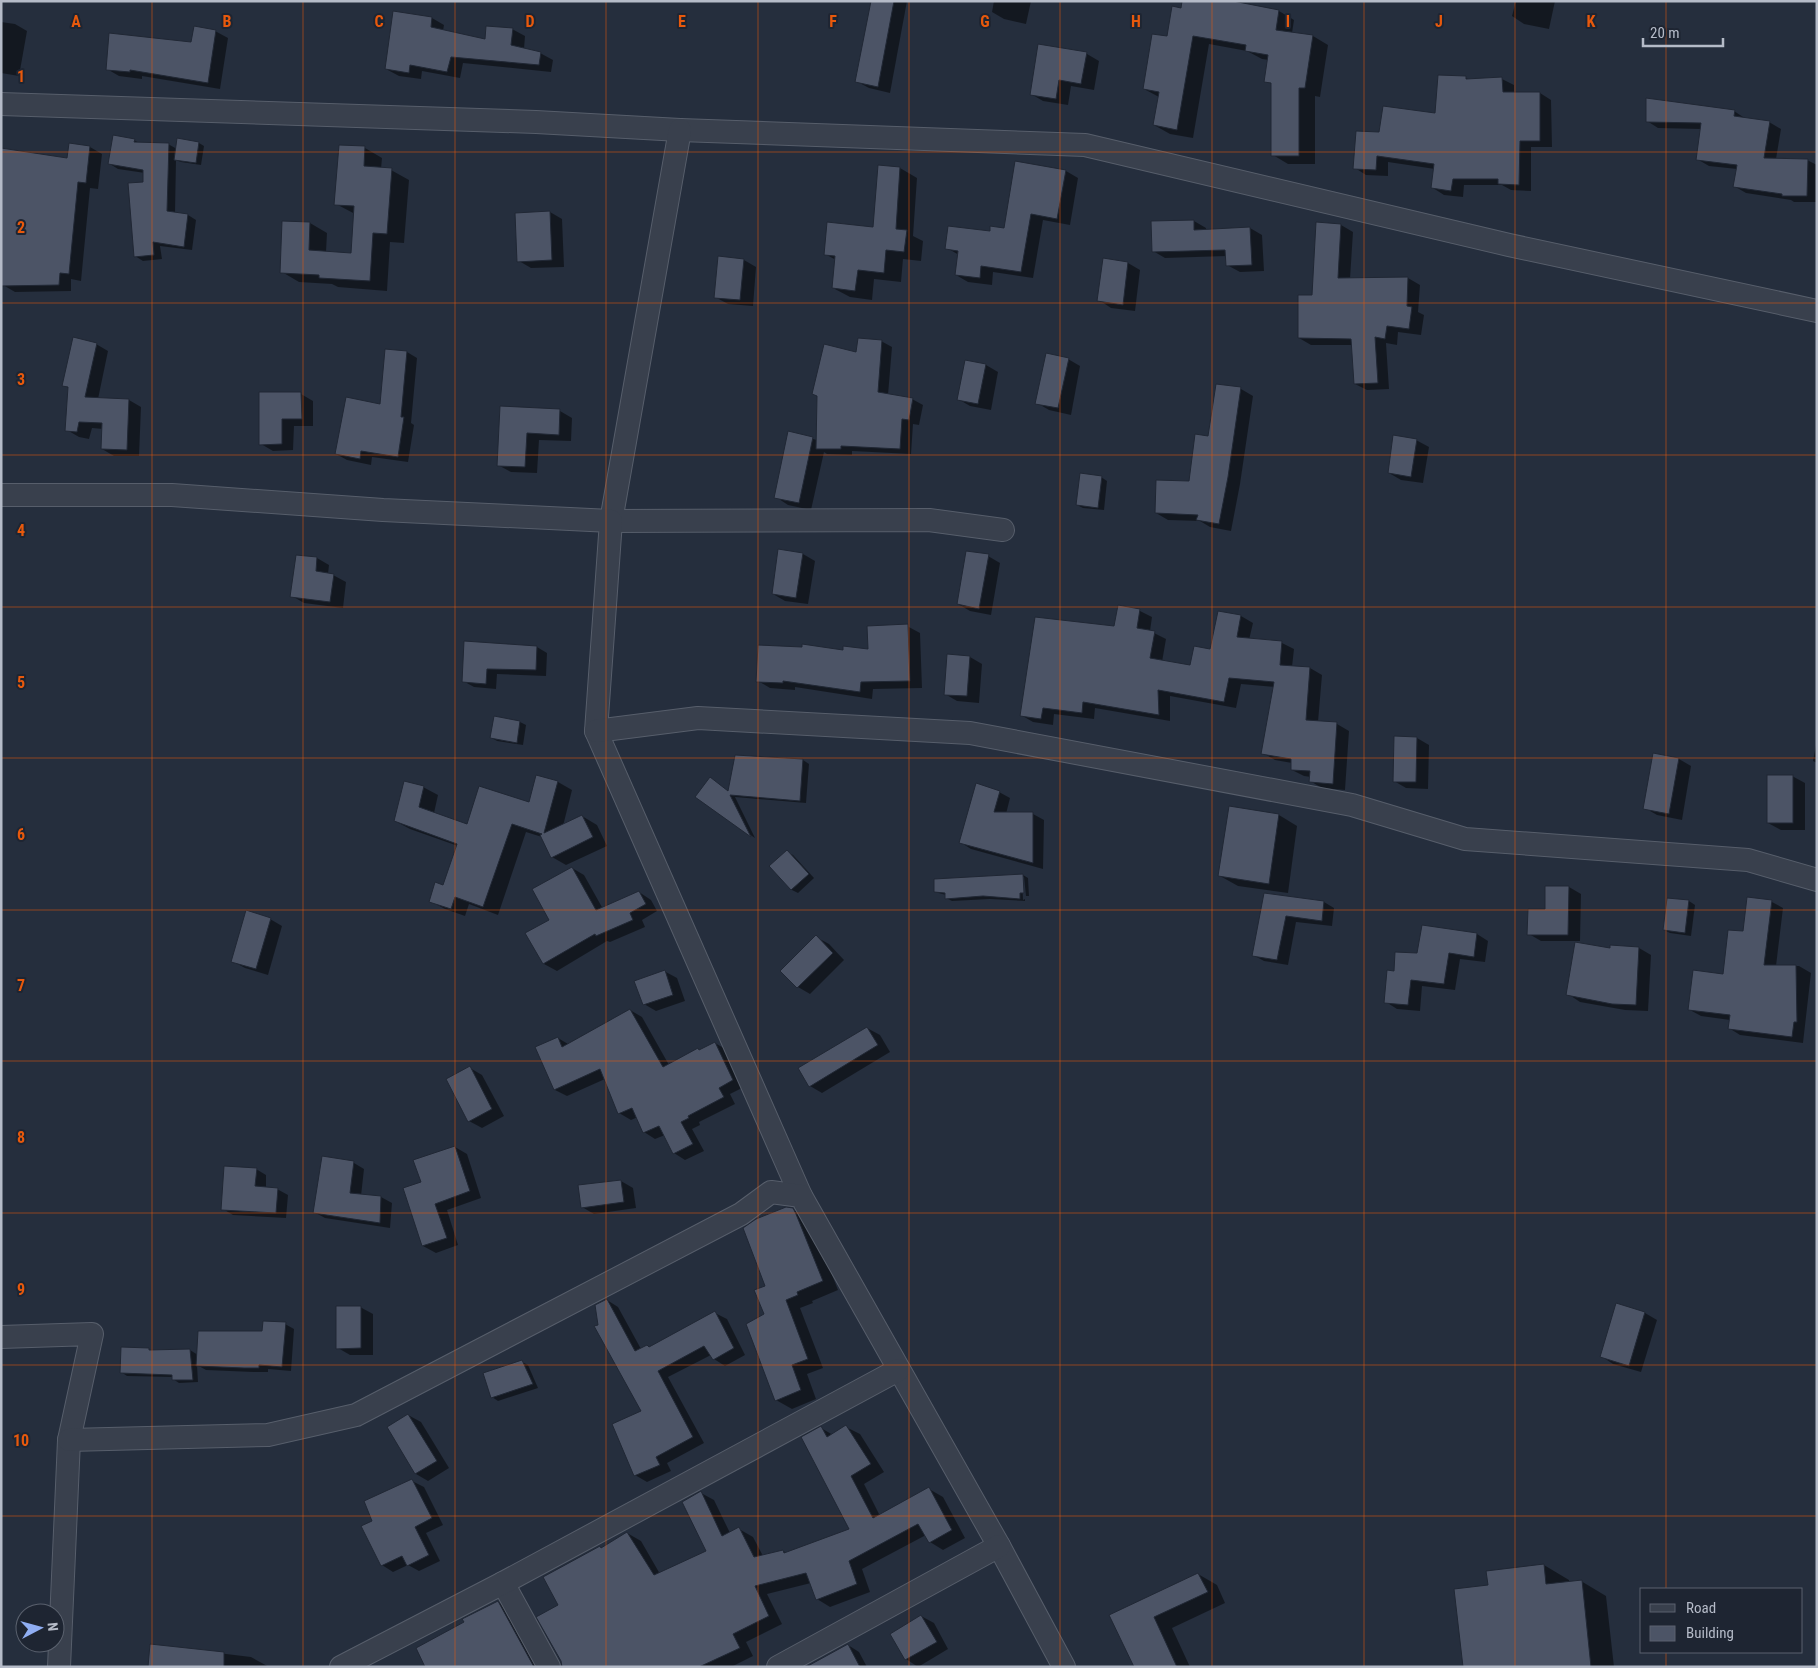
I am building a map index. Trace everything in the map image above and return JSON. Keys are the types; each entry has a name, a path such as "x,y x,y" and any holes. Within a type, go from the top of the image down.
{"street":[{"path":"1,104 536,122 680,130 1085,145 1509,245 1817,311"},
{"path":"680,130 611,521 596,731 801,1196 999,1546 1064,1667"},
{"path":"1,496 172,494 383,510 611,521 930,520 1003,530"},
{"path":"596,731 698,718 970,733 1352,805 1465,839 1748,860 1817,880"},
{"path":"69,1440 268,1435 356,1415 741,1214 771,1192 801,1196"},
{"path":"1,1337 92,1334 69,1440 59,1667"},
{"path":"341,1667 503,1583 898,1370"},
{"path":"778,1667 999,1546"},
{"path":"503,1583 549,1667"}],"building":[{"path":"871,1 894,1 878,87 855,82"},
{"path":"1182,1 1233,1 1279,10 1276,30 1313,35 1305,88 1299,88 1299,156 1271,156 1271,83 1264,82 1268,55 1245,51 1246,45 1193,36 1177,130 1153,125 1159,92 1143,89 1152,34 1167,36 1172,6 1181,8"},
{"path":"393,11 432,17 431,27 485,39 486,26 513,28 511,45 541,52 539,65 451,57 447,72 410,65 409,73 385,69"},
{"path":"194,26 216,30 208,83 130,70 130,72 106,70 109,33 191,42"},
{"path":"1038,44 1087,52 1081,84 1059,80 1056,99 1030,95"},
{"path":"1438,75 1466,76 1466,79 1502,77 1503,92 1540,92 1540,141 1520,141 1519,185 1498,184 1498,179 1453,179 1451,191 1431,188 1434,164 1377,156 1376,170 1353,169 1356,131 1379,132 1383,106 1435,113"},
{"path":"1646,98 1735,110 1734,116 1770,121 1764,158 1808,159 1807,196 1782,196 1782,194 1733,187 1737,165 1696,160 1701,123 1646,122"},
{"path":"113,135 135,139 134,142 169,143 167,211 188,214 184,247 153,242 154,255 134,257 128,183 143,182 143,170 108,164"},
{"path":"177,138 199,142 196,163 174,160"},
{"path":"69,143 90,146 86,183 78,182 69,274 60,273 59,285 1,286 1,148 67,158"},
{"path":"339,145 365,146 364,166 392,168 387,234 373,233 370,281 319,278 319,275 280,273 282,221 310,222 309,250 351,253 354,206 334,205"},
{"path":"1015,161 1066,170 1057,219 1031,214 1021,272 981,266 980,278 955,275 958,251 945,249 948,226 990,231 990,226 1004,228"},
{"path":"878,165 900,167 896,229 907,230 904,252 886,250 884,273 858,270 855,291 832,288 835,256 824,255 827,222 873,227"},
{"path":"550,211 552,260 517,262 515,213"},
{"path":"1194,220 1194,230 1250,227 1252,265 1226,266 1225,250 1152,252 1151,221"},
{"path":"1316,222 1341,224 1338,278 1408,277 1407,306 1412,307 1409,329 1387,326 1385,339 1375,337 1378,383 1354,384 1351,339 1298,338 1298,295 1312,295"},
{"path":"718,256 744,259 740,300 714,298"},
{"path":"1103,258 1128,262 1123,305 1097,301"},
{"path":"73,337 97,343 85,397 129,399 127,450 101,449 102,423 79,422 77,432 65,431 68,387 62,386"},
{"path":"858,338 882,340 878,392 913,398 909,420 902,419 900,449 841,446 841,449 816,449 817,396 812,394 824,344 856,352"},
{"path":"385,349 407,351 401,417 404,417 398,457 361,451 360,459 335,454 346,397 380,404"},
{"path":"1046,353 1069,358 1058,408 1035,404"},
{"path":"965,360 986,364 978,404 957,400"},
{"path":"1216,384 1241,387 1219,524 1196,520 1198,515 1155,513 1156,480 1189,481 1195,434 1208,436"},
{"path":"259,392 301,392 302,419 282,419 282,444 259,445"},
{"path":"500,406 560,409 559,435 527,433 525,467 497,466"},
{"path":"788,431 813,437 799,503 774,498"},
{"path":"1393,435 1417,439 1411,477 1388,473"},
{"path":"1080,473 1102,476 1098,508 1076,505"},
{"path":"778,549 803,553 796,598 772,594"},
{"path":"966,551 989,554 979,609 957,604"},
{"path":"296,555 317,557 316,571 334,574 330,602 290,597"},
{"path":"1118,605 1140,609 1137,628 1155,631 1150,658 1190,665 1194,646 1210,649 1218,611 1241,615 1237,637 1282,641 1280,665 1310,667 1306,720 1337,722 1333,784 1309,782 1310,771 1291,770 1291,759 1261,754 1274,682 1229,678 1224,702 1158,690 1159,715 1083,702 1082,713 1043,708 1041,719 1020,716 1035,617 1114,626"},
{"path":"908,624 910,681 861,682 860,692 783,681 783,683 756,682 758,645 802,647 802,644 843,650 843,646 868,649 867,626"},
{"path":"464,641 537,646 536,670 487,669 486,684 462,682"},
{"path":"947,654 970,656 967,696 944,695"},
{"path":"494,716 520,721 517,743 490,738"},
{"path":"1394,736 1417,737 1416,782 1393,782"},
{"path":"1653,753 1679,758 1669,814 1643,809"},
{"path":"735,755 803,759 800,801 730,795 751,837 695,797 710,777 728,791"},
{"path":"536,775 558,781 544,833 582,815 593,837 551,858 540,835 542,834 512,824 483,907 455,897 451,909 429,902 435,882 443,885 457,844 394,821 404,781 424,786 419,807 467,824 479,786 529,802"},
{"path":"1767,775 1793,775 1793,823 1767,823"},
{"path":"976,783 1000,791 994,812 1033,812 1033,863 959,843"},
{"path":"1229,806 1279,814 1269,884 1218,876"},
{"path":"787,850 809,874 791,890 769,866"},
{"path":"572,867 596,910 639,891 646,904 630,913 633,920 596,936 595,934 543,964 525,933 549,920 532,889"},
{"path":"1023,874 1024,893 1020,893 1020,899 983,896 945,899 945,893 934,892 934,879"},
{"path":"1545,886 1569,886 1568,935 1527,935 1528,909 1545,909"},
{"path":"1264,893 1324,901 1322,921 1286,916 1277,960 1252,956"},
{"path":"1747,897 1772,900 1764,965 1796,965 1797,1022 1794,1022 1792,1037 1728,1029 1730,1015 1688,1010 1693,970 1723,974 1728,930 1743,931"},
{"path":"1667,898 1689,900 1685,933 1663,930"},
{"path":"246,910 271,918 256,969 231,962"},
{"path":"1422,925 1477,933 1474,957 1449,953 1444,984 1411,980 1408,1005 1384,1003 1387,970 1394,971 1395,952 1417,953"},
{"path":"816,935 833,953 797,988 780,971"},
{"path":"1575,942 1610,948 1610,945 1639,947 1636,1005 1612,1004 1566,995"},
{"path":"665,970 673,995 643,1005 634,981"},
{"path":"630,1009 663,1067 698,1048 699,1050 715,1042 733,1080 719,1088 724,1097 688,1116 689,1118 681,1122 693,1144 673,1154 659,1126 643,1133 632,1108 618,1114 600,1069 554,1090 535,1047 558,1037 562,1047"},
{"path":"867,1027 878,1045 809,1087 798,1068"},
{"path":"470,1066 492,1109 468,1122 446,1079"},
{"path":"455,1146 470,1191 435,1204 447,1238 422,1246 403,1188 421,1182 413,1160"},
{"path":"322,1156 354,1161 350,1193 381,1196 380,1223 313,1213"},
{"path":"224,1166 257,1168 255,1186 278,1188 276,1213 221,1210"},
{"path":"621,1180 624,1202 581,1208 578,1185"},
{"path":"786,1207 793,1208 796,1214 823,1281 797,1292 798,1295 786,1300 808,1359 792,1365 801,1390 775,1401 746,1324 764,1314 754,1290 765,1286 743,1228 756,1219"},
{"path":"607,1299 635,1351 647,1345 649,1347 715,1311 734,1348 713,1360 704,1346 658,1371 693,1437 656,1457 660,1465 634,1476 612,1424 641,1411 594,1326 598,1325 595,1305"},
{"path":"1616,1303 1645,1312 1629,1366 1600,1357"},
{"path":"336,1306 361,1306 361,1348 336,1349"},
{"path":"263,1321 286,1322 282,1367 259,1365 259,1368 196,1366 198,1331 262,1331"},
{"path":"121,1347 149,1348 149,1350 190,1349 193,1380 172,1380 172,1375 120,1373"},
{"path":"522,1360 533,1384 491,1398 483,1373"},
{"path":"408,1414 437,1461 415,1474 387,1427"},
{"path":"846,1425 871,1464 851,1476 873,1518 929,1487 952,1530 929,1543 918,1524 849,1561 857,1584 816,1600 806,1573 755,1586 769,1616 733,1634 740,1648 699,1667 562,1667 561,1661 536,1617 558,1605 543,1577 600,1546 601,1548 627,1532 654,1575 706,1551 682,1502 701,1491 722,1536 739,1527 754,1557 783,1550 784,1553 849,1529 801,1437 821,1426 827,1437"},
{"path":"412,1479 432,1518 415,1527 429,1555 407,1566 402,1556 381,1566 361,1526 372,1521 364,1501"},
{"path":"1544,1564 1546,1584 1582,1580 1591,1667 1463,1667 1454,1589 1488,1585 1486,1571"},
{"path":"1198,1573 1208,1592 1154,1617 1177,1667 1134,1667 1109,1615"},
{"path":"498,1601 534,1667 425,1667 416,1648 464,1622 462,1619"},
{"path":"921,1615 937,1642 905,1660 890,1634"},
{"path":"150,1644 224,1652 224,1667 148,1667"},
{"path":"848,1644 860,1667 806,1667"}]}
